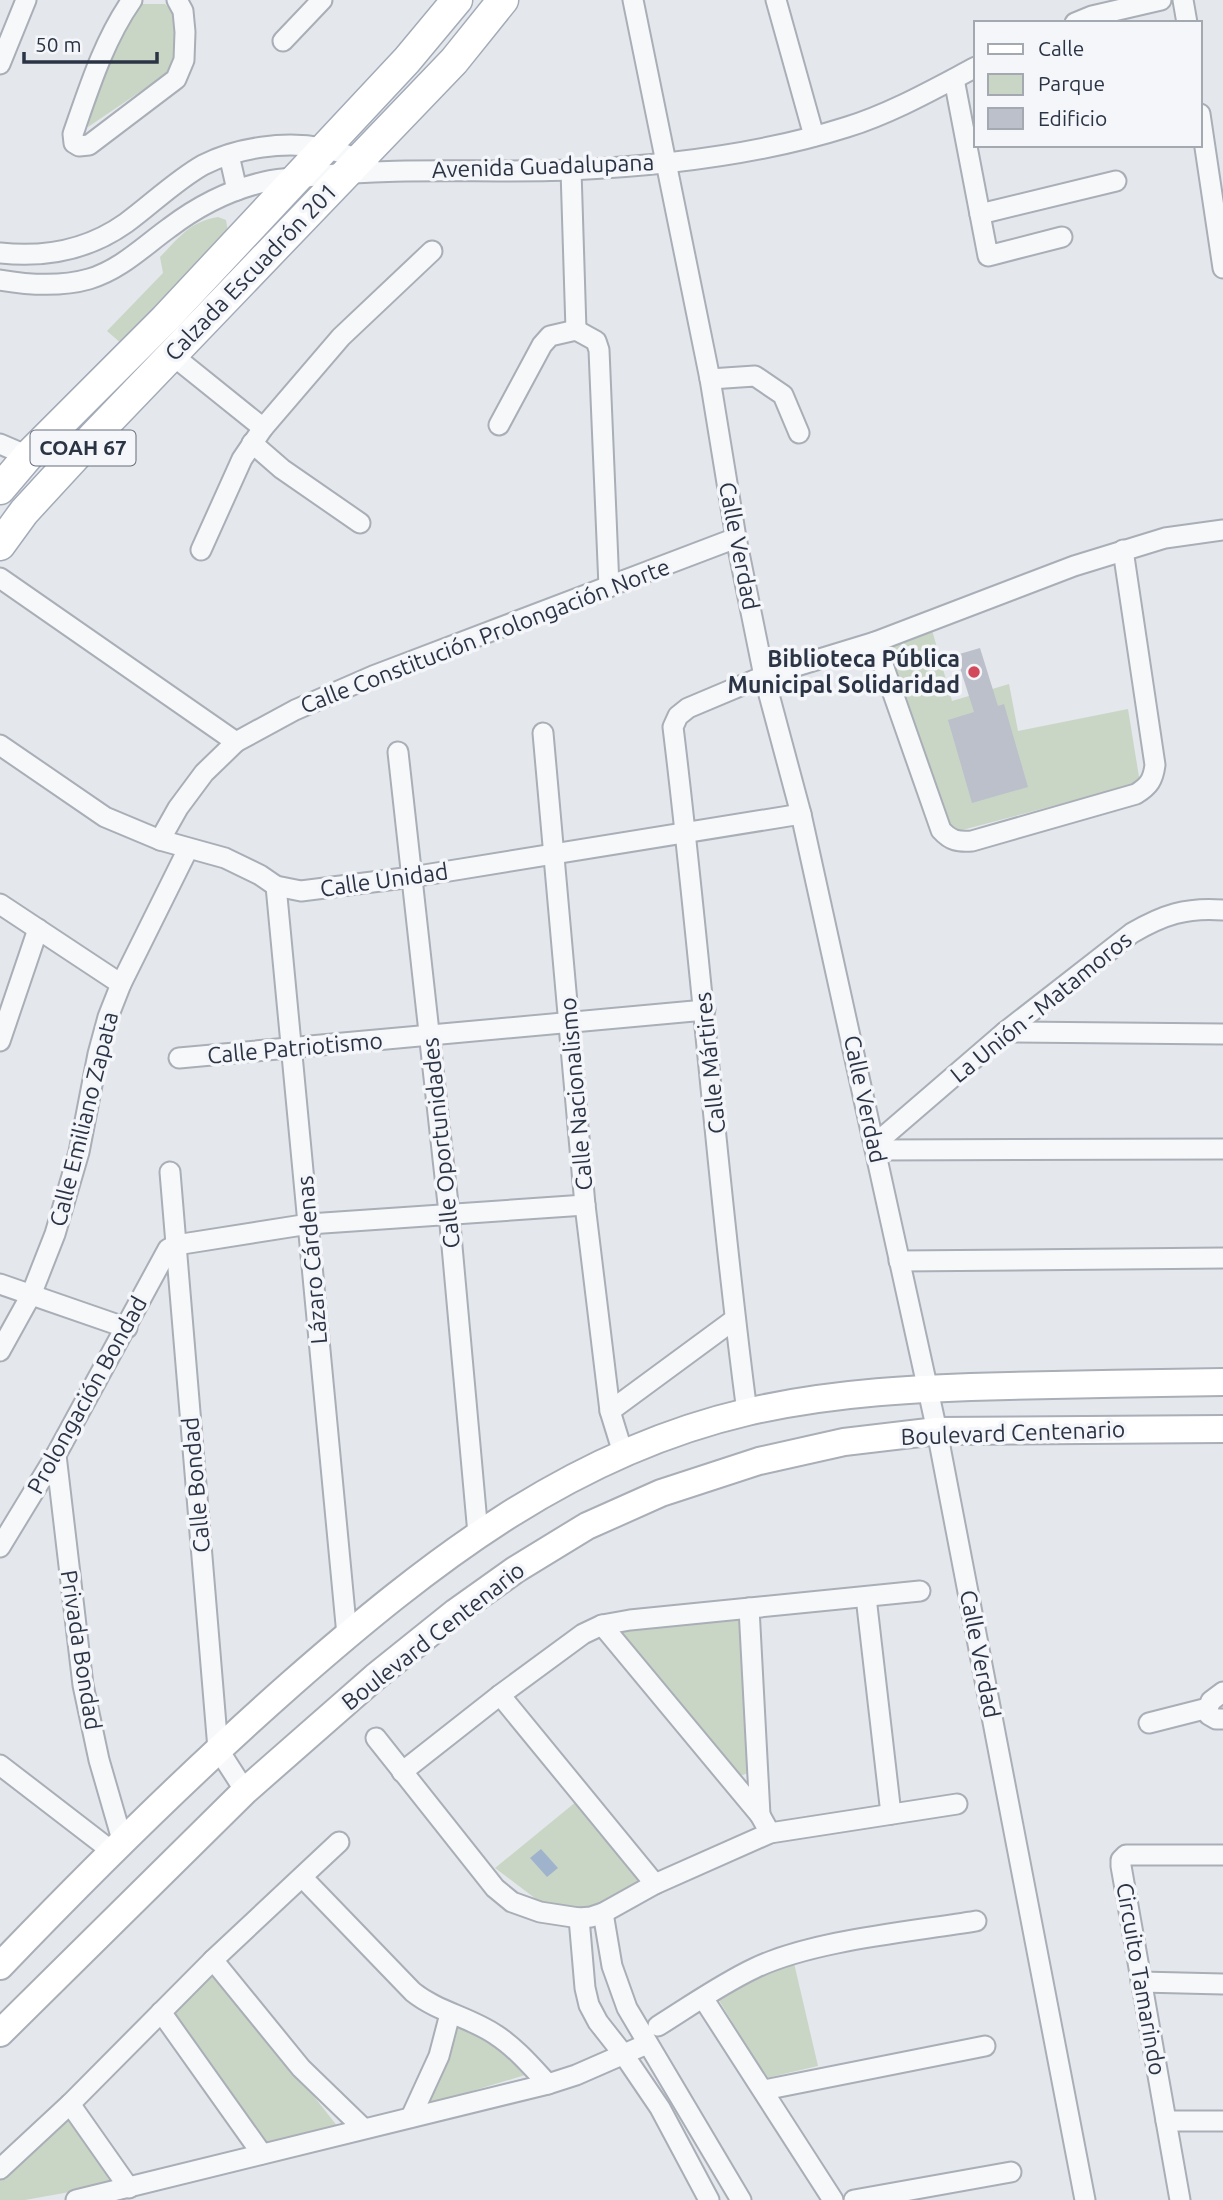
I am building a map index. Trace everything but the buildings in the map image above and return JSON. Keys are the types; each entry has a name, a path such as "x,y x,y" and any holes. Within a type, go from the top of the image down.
{"main road":[{"name":"Calzada Escuadrón 201","path":"0,545 24,512 173,338 296,178 407,60 457,0"},
{"name":"Calzada Escuadrón 201","path":"0,489 28,456 173,338 363,168 503,0"},
{"name":"Boulevard Centenario","path":"5,1952 118,1848 218,1749 412,1581 478,1534 556,1486 623,1454 690,1429 747,1412 836,1396 927,1388 1223,1382"},
{"name":"Boulevard Centenario","path":"0,2033 245,1791 375,1677 514,1570 587,1526 661,1493 759,1461 844,1442 937,1431 1223,1429"}],"street":[{"path":"0,64 26,0"},
{"path":"132,0 119,18 93,75 73,134 74,143 79,146 89,145 176,79 184,60 185,32 183,11 177,0"},
{"path":"283,41 322,0"},
{"name":"Calle Verdad","path":"632,0 710,379 736,538 764,676 802,814 937,1431 1085,2200"},
{"path":"776,0 814,136"},
{"path":"1080,21 1161,0"},
{"path":"1183,0 1187,21"},
{"name":"Avenida Guadalupana","path":"363,168 571,170 740,152 848,127 900,107 974,68"},
{"path":"954,79 988,256 1062,237"},
{"path":"1202,127 1223,268"},
{"path":"0,253 48,254 74,249 104,237 205,164 253,149 288,145 324,148 363,168"},
{"path":"229,155 237,190"},
{"path":"0,280 62,283 89,279 115,267 194,210 237,190 266,181 363,168"},
{"path":"571,170 576,330"},
{"path":"980,214 1116,181"},
{"path":"104,237 115,267"},
{"path":"201,550 257,436 341,337 432,251"},
{"path":"499,425 542,345 550,337 576,330 596,341 599,350 609,587"},
{"path":"173,338 282,469 360,523"},
{"path":"710,379 755,376 783,395 799,433"},
{"path":"0,444 28,456"},
{"path":"764,676 875,642 1040,578 1122,550 1165,538 1223,530"},
{"name":"Calle Constitución Prolongación Norte","path":"160,840 178,808 204,773 236,742 295,710 373,676 736,538"},
{"path":"875,642 941,830 949,839 972,841 1136,794 1148,787 1155,765 1122,550"},
{"path":"0,578 236,742"},
{"name":"Calle Mártires","path":"747,1412 734,1319 705,1010 673,727 678,716 688,708 764,676"},
{"name":"Calle Nacionalismo","path":"543,733 585,1205 610,1411 623,1454"},
{"name":"Calle Unidad","path":"0,745 105,817 160,840 225,858 276,886 301,891 412,877 686,835 802,814"},
{"name":"Calle Oportunidades","path":"398,752 449,1213 478,1534"},
{"name":"Calle Emiliano Zapata","path":"0,1351 32,1295 55,1234 75,1164 97,1054 108,1017 121,984 188,849"},
{"name":"Lázaro Cárdenas","path":"276,886 347,1635"},
{"path":"0,904 121,984"},
{"name":"La Unión - Matamoros","path":"876,1147 1004,1032 1132,933 1153,920 1179,911 1223,910"},
{"path":"0,1041 38,929"},
{"name":"Calle Patriotismo","path":"178,1059 705,1010"},
{"path":"1004,1032 1223,1034"},
{"path":"876,1147 1223,1149"},
{"name":"Calle Bondad","path":"170,1172 218,1749 245,1791"},
{"path":"176,1245 309,1224 585,1205"},
{"name":"Prolongación Bondad","path":"0,1547 56,1455 127,1328 163,1255 176,1245"},
{"path":"899,1261 1223,1258"},
{"path":"0,1284 127,1328"},
{"path":"610,1411 734,1319"},
{"name":"Privada Bondad","path":"56,1455 83,1685 118,1848"},
{"path":"402,1772 500,1695 583,1634 602,1625 920,1591"},
{"path":"866,1597 891,1814"},
{"path":"749,1608 760,1815"},
{"path":"602,1625 760,1815 770,1833"},
{"path":"1149,1723 1215,1713 1211,1701 1223,1692"},
{"path":"500,1695 655,1884"},
{"path":"376,1738 495,1888 512,1902 540,1912 579,1918 603,1913 655,1884 770,1833 957,1804"},
{"path":"0,1765 118,1848"},
{"path":"0,2169 213,1960 339,1842"},
{"name":"Circuito Tamarindo","path":"1180,2200 1121,1860 1126,1855 1223,1855"},
{"path":"302,1877 413,1992 432,2006 494,2033 509,2044 548,2084"},
{"path":"603,1913 619,1988 634,2023 741,2200"},
{"path":"579,1918 589,2006 660,2108 709,2200"},
{"path":"658,2026 757,1968 800,1953 844,1942 976,1921"},
{"path":"213,1960 300,2068 363,2128"},
{"path":"1141,1982 1223,1984"},
{"path":"703,1998 833,2200"},
{"path":"161,2012 262,2154"},
{"path":"411,2117 439,2056 450,2014"},
{"path":"76,2200 548,2084 576,2075 647,2044"},
{"path":"764,2090 985,2046"},
{"path":"69,2104 129,2188"},
{"path":"1166,2121 1223,2121"},
{"path":"854,2200 947,2192 1011,2172"}],"green space":[{"path":"134,4 165,4 178,18 175,68 88,127 89,117"},
{"path":"218,217 226,220 228,232 122,344 107,331 163,273 160,257 192,227"},
{"path":"932,630 952,701 1009,684 1018,731 1128,709 1140,783 951,833 887,645"},
{"path":"744,1611 751,1772 737,1777 618,1627"},
{"path":"577,1801 647,1883 599,1906 575,1911 544,1905 495,1868"},
{"path":"794,1963 818,2066 766,2078 717,1997"},
{"path":"213,1968 338,2127 268,2145 171,2010"},
{"path":"457,2021 491,2036 525,2075 426,2105"},
{"path":"68,2115 114,2184 25,2200 0,2200 0,2178"}],"water":[{"path":"541,1849 558,1868 547,1877 530,1858"}],"place":[{"name":"Biblioteca Pública Municipal Solidaridad","path":"974,672"}]}
